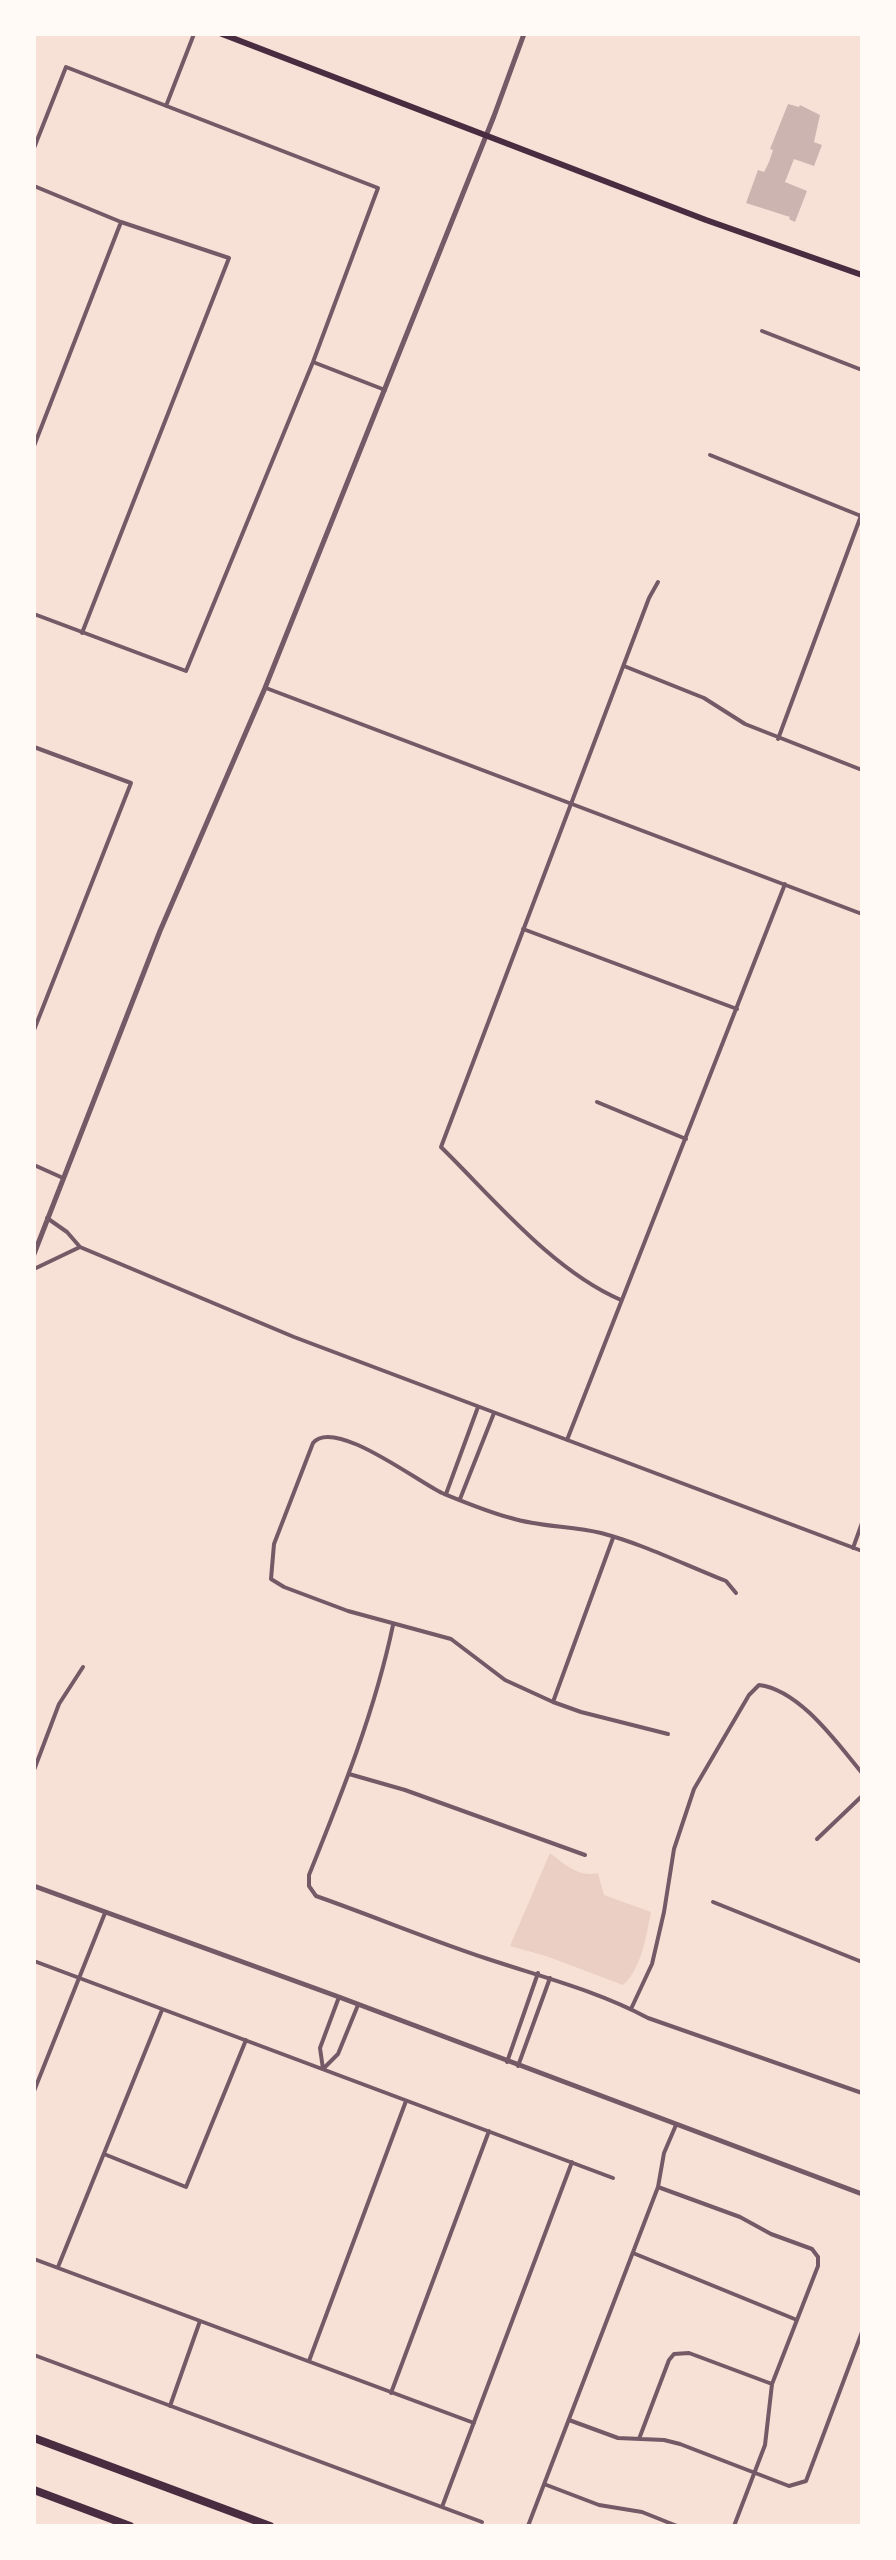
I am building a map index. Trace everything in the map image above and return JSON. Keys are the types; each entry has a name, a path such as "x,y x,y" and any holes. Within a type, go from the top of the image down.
{"highway":[{"path":"34,2438 270,2526"},
{"path":"34,2490 130,2526"}],"main road":[{"path":"222,34 706,220 862,275"}],"street":[{"path":"166,106 194,34"},
{"path":"34,1254 160,931 265,688 385,390 524,34"},
{"path":"34,148 66,67 378,188 313,362 186,671 34,614"},
{"path":"34,186 121,222 229,258 82,633"},
{"path":"34,446 121,222"},
{"path":"762,331 862,370"},
{"path":"313,362 385,390"},
{"path":"710,455 862,514 778,739"},
{"path":"621,1300 601,1292 555,1258 441,1147 649,598 658,582"},
{"path":"624,666 704,698 745,724 778,739 862,770"},
{"path":"265,688 862,914"},
{"path":"34,747 131,783 34,1030"},
{"path":"567,1440 785,884"},
{"path":"523,929 737,1009"},
{"path":"597,1102 686,1139"},
{"path":"34,1165 63,1178"},
{"path":"47,1218 67,1232 80,1247 294,1337 862,1551"},
{"path":"34,1269 80,1247"},
{"path":"446,1494 478,1407"},
{"path":"460,1499 494,1413"},
{"path":"668,1734 553,1702 505,1680 451,1639 393,1625 323,1602 271,1579 274,1544 317,1438 326,1435 364,1448 446,1494 511,1519 583,1529 613,1538 726,1581 736,1593"},
{"path":"853,1548 862,1523"},
{"path":"553,1702 613,1538"},
{"path":"393,1625 385,1666 349,1774 309,1875 309,1886 316,1896 488,1959 538,1973 648,2018 862,2093"},
{"path":"34,1770 59,1704 83,1667"},
{"path":"631,2009 652,1964 674,1849 694,1789 739,1708 759,1685 777,1690 814,1716 862,1773"},
{"path":"349,1774 405,1790 585,1855"},
{"path":"817,1839 862,1796"},
{"path":"34,1886 862,2194"},
{"path":"713,1902 862,1962"},
{"path":"34,2091 105,1913"},
{"path":"34,1961 613,2178"},
{"path":"507,2062 538,1973"},
{"path":"518,2066 550,1978"},
{"path":"323,2069 320,2048 339,1997"},
{"path":"323,2069 338,2054 358,2005"},
{"path":"58,2267 162,2009"},
{"path":"104,2154 186,2187 246,2040"},
{"path":"309,2361 407,2100"},
{"path":"528,2526 658,2187 664,2153 676,2125"},
{"path":"391,2393 489,2131"},
{"path":"442,2507 572,2162"},
{"path":"658,2187 740,2217 771,2234 812,2249 818,2257 818,2266 772,2384 767,2436 734,2526"},
{"path":"633,2253 797,2320"},
{"path":"34,2259 474,2423"},
{"path":"170,2406 201,2321"},
{"path":"569,2420 618,2438 664,2440 680,2444 789,2486 798,2485 806,2481 862,2332"},
{"path":"639,2439 674,2354 689,2353 772,2384"},
{"path":"34,2355 482,2522"},
{"path":"544,2484 599,2505 642,2512 677,2526"}],"shaded area":[{"path":"550,1853 578,1872 598,1873 604,1895 651,1912 639,1961 623,1985 510,1946"}],"building":[{"path":"788,104 800,105 820,115 814,142 822,145 814,166 794,159 785,182 807,191 795,222 790,217 746,203 758,170 764,172 769,162 773,150 770,149"}]}
